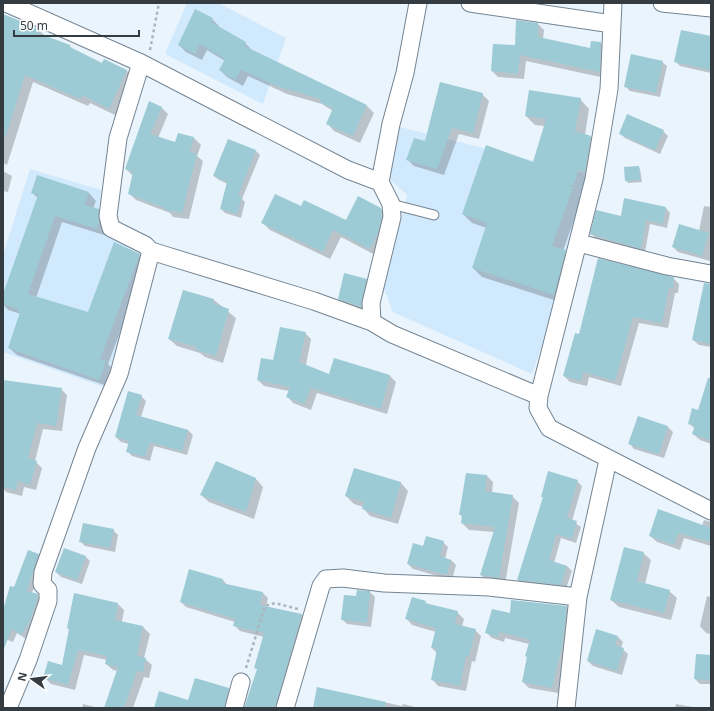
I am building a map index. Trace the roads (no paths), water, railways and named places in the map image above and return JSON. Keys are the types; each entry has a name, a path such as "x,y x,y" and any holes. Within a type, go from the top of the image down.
{"street":[{"path":"6,3 144,65 348,170 380,182"},
{"path":"372,322 371,303 392,217 391,204 380,182 391,124 405,73 418,3"},
{"path":"470,3 612,24"},
{"path":"613,3 609,89 594,179 579,244 539,396 538,408 549,428 608,460 711,511"},
{"path":"662,3 711,8"},
{"path":"144,65 118,138 108,216 111,228 145,245 151,251 314,301 372,322 392,334 539,396"},
{"path":"579,244 667,266 711,274"},
{"path":"8,708 28,660 48,601 48,590 42,584 43,572 88,448 119,374 151,251"},
{"path":"566,708 578,597 608,460"},
{"path":"285,708 321,586 326,579 343,578 384,583 490,587 578,597"},
{"path":"234,708 242,682"}],"lane":[{"path":"391,204 434,215"}]}
